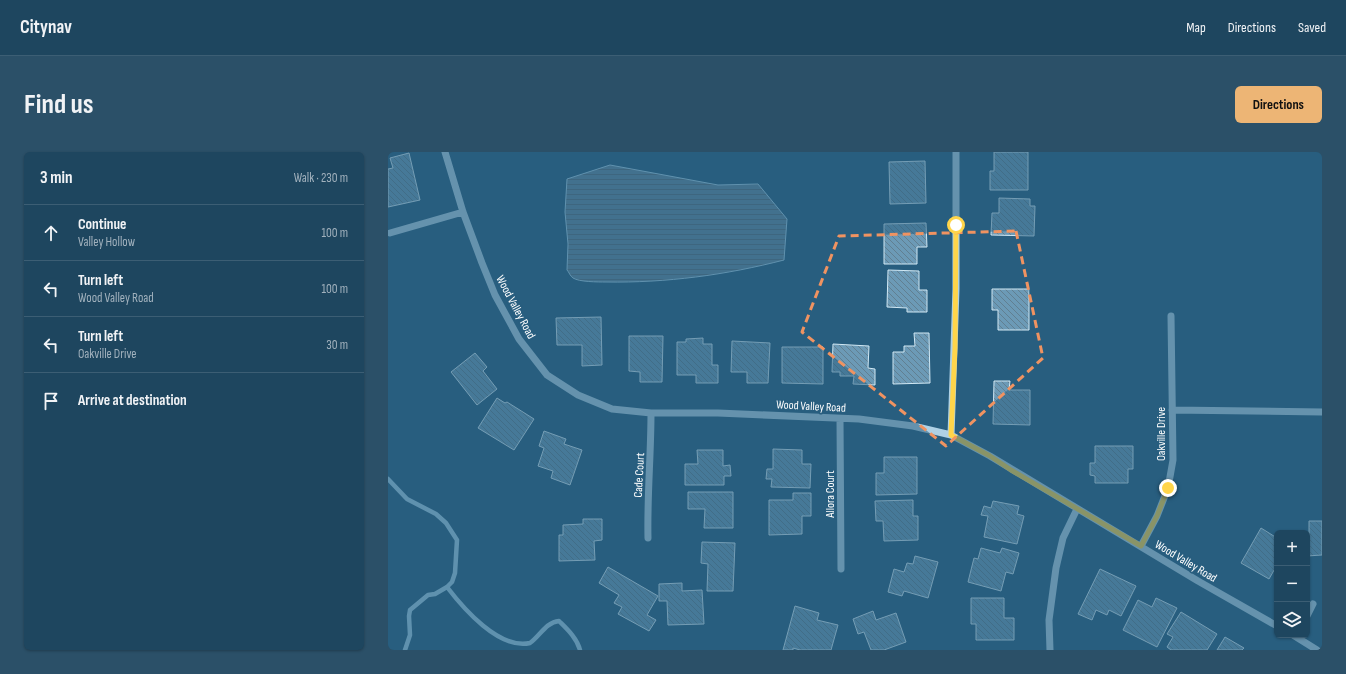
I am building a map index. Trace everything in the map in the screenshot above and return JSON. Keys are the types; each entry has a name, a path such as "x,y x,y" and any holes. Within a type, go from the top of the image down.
{"street":[{"name":"Wood Valley Road","path":"445,152 463,212 495,295 519,339 547,375 578,394 612,409 651,413 859,419 905,425 951,435 990,456 1198,581 1274,624"},
{"path":"951,435 955,311 956,152"},
{"path":"390,233 463,212"},
{"name":"Oakville Drive","path":"1141,546 1157,516 1168,488 1173,460 1171,316"},
{"path":"1172,410 1322,412"},
{"name":"Cade Court","path":"648,538 651,413"},
{"name":"Allora Court","path":"840,419 841,569"},
{"path":"1050,650 1049,620 1056,568 1063,538 1077,509"},
{"path":"1310,610 1313,604"},
{"path":"1298,638 1317,650"}],"highlighted area":[{"path":"1016,231 1043,358 946,446 802,332 839,236"}],"water":[{"path":"610,165 718,185 758,184 787,219 784,260 718,274 651,281 598,282 584,281 573,278 567,270 568,244 565,212 567,179"}],"building":[{"path":"994,152 1028,152 1028,190 990,190 990,171 994,171"},
{"path":"409,153 420,200 388,207 388,169 393,168 390,158"},
{"path":"925,161 926,203 890,204 889,162"},
{"path":"999,198 1030,199 1030,206 1035,206 1034,236 991,235 992,213 999,213"},
{"path":"926,223 927,247 917,247 917,264 884,264 884,224"},
{"path":"888,270 919,271 919,290 927,290 927,312 907,312 907,308 887,307"},
{"path":"992,289 1029,289 1029,330 998,330 998,310 992,310"},
{"path":"601,317 602,365 582,366 582,345 557,345 556,318"},
{"path":"914,333 929,333 930,383 893,384 893,352 904,352 904,346 915,346"},
{"path":"629,336 663,336 662,382 640,382 640,372 629,371"},
{"path":"703,338 703,344 712,344 712,365 718,365 718,383 696,383 696,375 677,375 677,342 686,342 686,339"},
{"path":"732,341 770,343 768,383 747,383 747,372 731,372"},
{"path":"833,344 869,346 868,368 875,369 875,385 853,384 854,376 840,376 840,372 832,372"},
{"path":"782,347 823,347 823,384 782,383"},
{"path":"475,353 487,367 483,371 497,389 477,405 451,372"},
{"path":"994,381 1010,381 1009,390 1030,390 1030,425 993,424"},
{"path":"497,398 505,403 507,402 534,419 514,450 478,428"},
{"path":"544,431 566,439 564,444 582,450 570,485 551,478 553,471 538,466 544,448 539,446"},
{"path":"1095,446 1133,446 1133,469 1128,469 1128,483 1095,483 1095,476 1090,475 1090,463 1095,463"},
{"path":"773,449 802,450 802,464 811,464 810,488 771,487 772,479 766,479 767,469 773,469"},
{"path":"697,450 723,450 723,466 730,465 731,476 724,476 724,485 685,485 685,464 698,464"},
{"path":"884,457 917,457 917,494 876,495 876,473 884,473"},
{"path":"688,492 733,492 733,528 704,528 705,509 688,509"},
{"path":"793,493 811,493 811,516 802,516 802,534 769,535 769,500 793,500"},
{"path":"913,500 913,516 918,516 918,540 884,541 883,521 876,521 875,501"},
{"path":"993,501 1019,506 1017,514 1024,516 1017,544 984,537 988,516 981,515 984,506 991,508"},
{"path":"583,519 602,519 602,540 594,541 595,560 559,561 559,535 563,535 563,525 583,524"},
{"path":"1309,521 1322,521 1322,555 1310,556"},
{"path":"1261,528 1274,536 1274,570 1269,579 1241,563"},
{"path":"702,542 735,543 733,591 707,591 708,564 701,563"},
{"path":"981,548 1000,553 1002,548 1019,553 1013,574 1006,572 1001,591 968,582 974,558 978,559"},
{"path":"915,556 938,562 928,598 904,591 902,596 888,592 894,569 904,572 907,563 913,564"},
{"path":"608,567 658,596 647,615 656,620 649,631 618,614 622,607 614,603 619,595 599,583"},
{"path":"1100,569 1136,586 1121,616 1109,610 1107,615 1096,610 1092,620 1078,614"},
{"path":"682,583 682,591 702,590 704,624 668,625 667,601 659,601 659,584"},
{"path":"971,598 1004,598 1004,618 1014,618 1014,640 976,640 976,624 971,624"},
{"path":"1156,598 1177,608 1157,647 1123,630 1138,600 1152,607"},
{"path":"795,606 819,613 817,620 838,625 831,650 800,650 793,648 793,650 783,650"},
{"path":"873,611 876,620 896,613 906,642 884,650 871,650 864,632 858,634 853,619"},
{"path":"1181,612 1217,634 1207,650 1171,650 1167,647 1173,637 1167,634"},
{"path":"1225,637 1244,648 1242,650 1217,650"}],"waterway":[{"path":"388,479 407,499 436,514 446,523 457,540 455,573 452,582 447,587 435,594 428,595 410,610 410,635 405,650"},
{"path":"447,587 462,606 483,626 506,640 518,643 530,643 550,624 559,621 574,638 580,650"}],"route":[{"path":"956,225 955,348 951,435 990,456 1011,470 1141,546 1157,516 1168,488"}]}
